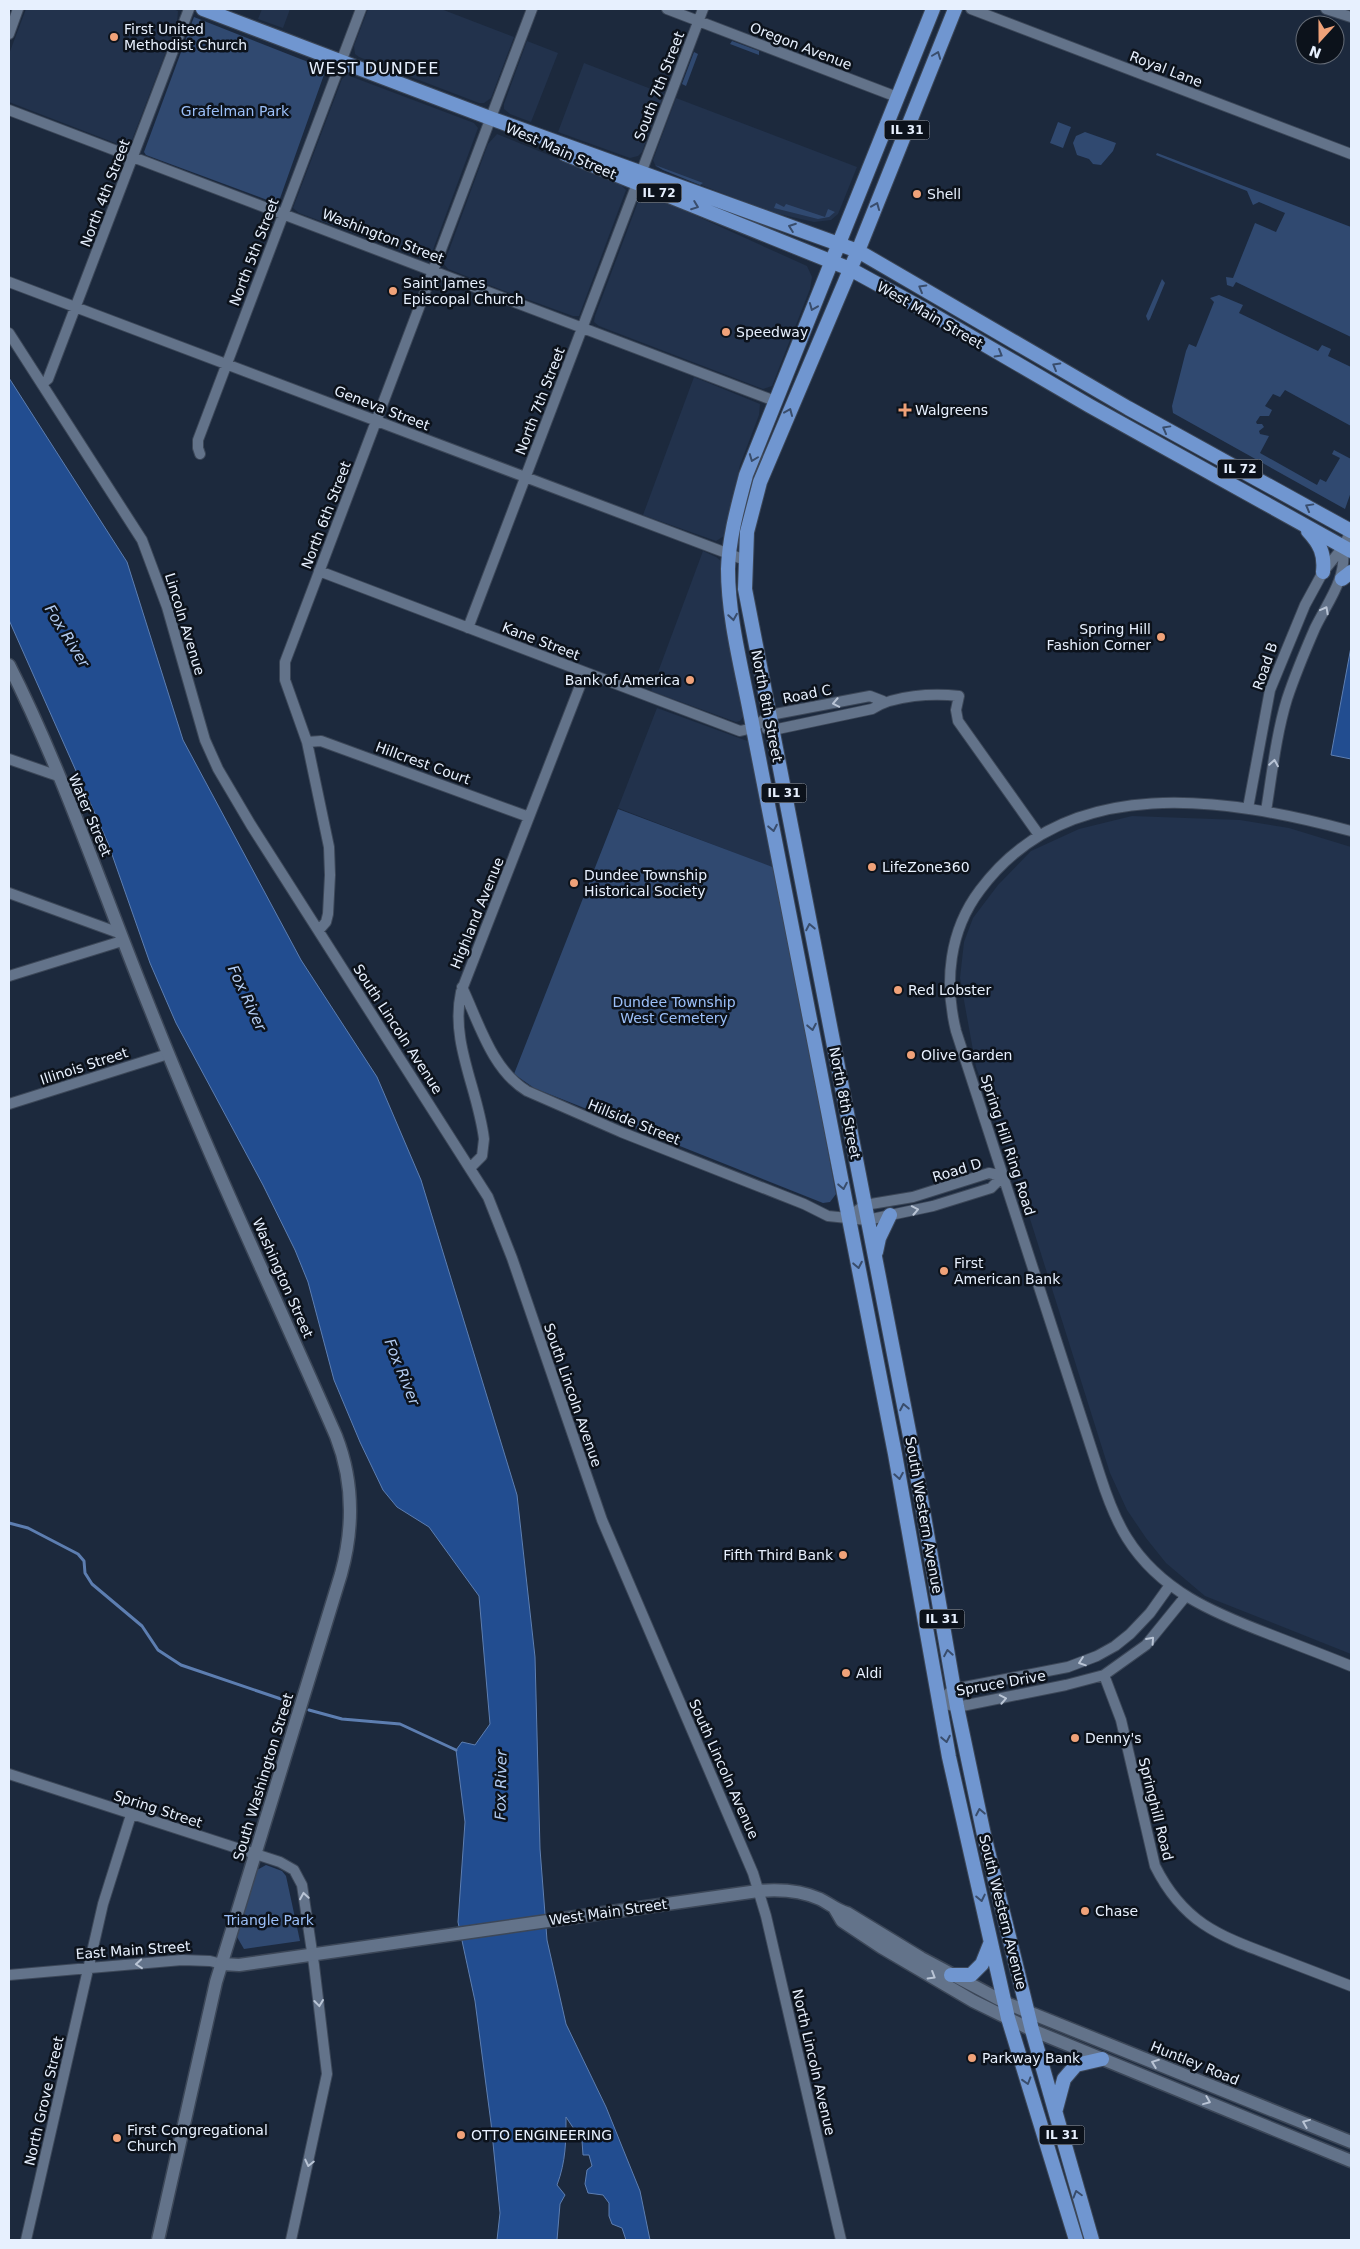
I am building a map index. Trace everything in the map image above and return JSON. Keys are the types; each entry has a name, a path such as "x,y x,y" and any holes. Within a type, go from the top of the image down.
{"main road":[{"name":"West Main Street","path":"203,9 490,118 639,178 850,269 1347,549"},
{"name":"North 8th Street","path":"848,1217 732,611 728,570 729,554 737,507 746,475 933,9"},
{"name":"IL 31","path":"858,251 955,9"},
{"name":"West Main Street","path":"639,178 858,251 1121,403 1351,531"},
{"name":"North 8th Street","path":"858,251 760,482 750,519 745,560 745,589 864,1205"},
{"path":"1302,524 1320,546 1323,555 1323,572"},
{"path":"789,911 806,908"},
{"name":"South Western Avenue","path":"864,1205 913,1452 957,1706 988,1852 1032,2030"},
{"path":"875,1258 878,1238 890,1215"},
{"name":"South Western Avenue","path":"848,1217 895,1454 938,1702 990,1944 1006,2003 1008,2018 1076,2240"},
{"path":"951,1974 971,1975 982,1964 990,1944"},
{"name":"IL 31","path":"1032,2030 1056,2110 1075,2187 1092,2240"},
{"path":"1056,2110 1064,2079 1076,2065 1102,2059"}],"street":[{"path":"9,34 18,9"},
{"name":"North 4th Street","path":"42,384 48,379 189,9"},
{"name":"North 5th Street","path":"200,454 198,440 361,9"},
{"name":"North 6th Street","path":"319,930 326,922 328,914 331,856 307,742 285,680 284,671 287,656 532,9"},
{"name":"Oregon Avenue","path":"668,9 898,97"},
{"name":"South 7th Street","path":"639,178 703,9"},
{"name":"Royal Lane","path":"971,9 1351,154"},
{"path":"1326,9 1351,17"},
{"name":"Washington Street","path":"9,110 775,401"},
{"name":"North 7th Street","path":"468,628 639,178"},
{"name":"Geneva Street","path":"9,282 745,560"},
{"name":"Lincoln Avenue","path":"9,333 142,540 167,607 196,712 210,751 251,825 319,930"},
{"name":"Road B","path":"1266,811 1279,732 1288,699 1316,626 1346,576 1344,562 1351,531"},
{"name":"Road B","path":"1248,808 1270,690 1292,632 1323,572 1347,549"},
{"name":"Kane Street","path":"319,571 731,728 743,731 753,728"},
{"name":"Water Street","path":"9,665 88,845 138,979"},
{"name":"Highland Avenue","path":"471,1167 482,1156 484,1139 458,1028 458,1008 462,987 585,673"},
{"name":"Road C","path":"753,728 773,730 872,709 884,702 936,694 958,696 956,710 958,721 1039,835"},
{"name":"Road C","path":"753,728 770,715 870,696 884,702"},
{"name":"Hillcrest Court","path":"307,742 321,741 529,818"},
{"path":"9,759 58,776"},
{"name":"Spring Hill Ring Road","path":"1351,831 1266,811 1188,803 1129,806 1081,816 1039,835 1002,864 978,893 961,924 950,962 949,989 952,1015 1109,1501 1133,1547 1170,1586 1185,1597 1222,1616 1351,1666"},
{"path":"9,893 121,937"},
{"name":"South Lincoln Avenue","path":"319,930 471,1167 488,1197 509,1250 602,1520 732,1821 758,1891"},
{"path":"9,976 121,937"},
{"name":"Washington Street","path":"138,979 168,1054 341,1452 348,1484 351,1518 346,1557 333,1599"},
{"name":"Hillside Street","path":"462,987 502,1069 515,1083 527,1091 621,1132 804,1204 828,1216 848,1217"},
{"name":"Illinois Street","path":"9,1104 168,1054"},
{"name":"Road D","path":"848,1217 864,1205 913,1197 988,1172 1003,1176"},
{"name":"Road D","path":"848,1217 867,1220 933,1206 991,1188 1003,1176"},
{"name":"Spruce Drive","path":"938,1702 954,1690 1068,1667 1097,1656 1115,1646 1130,1634 1150,1613 1170,1586"},
{"name":"Spruce Drive","path":"938,1702 957,1706 1038,1692 1104,1675 1146,1645 1185,1597"},
{"name":"South Washington Street","path":"158,2240 216,1982 333,1599"},
{"name":"Springhill Road","path":"1104,1675 1121,1720 1155,1866 1164,1884 1176,1900 1221,1936 1351,1986"},
{"path":"9,1787 11,1775"},
{"name":"Spring Street","path":"11,1775 285,1864 297,1873 303,1889 313,1955"},
{"name":"North Grove Street","path":"26,2240 105,1898 131,1815"},
{"name":"West Main Street","path":"378,1946 772,1889 804,1893 823,1901 951,1974 1006,2003 1028,2012"},
{"name":"North Lincoln Avenue","path":"758,1891 841,2240"},
{"name":"West Main Street","path":"835,1909 842,1921 881,1947 973,2001 1032,2030"},
{"name":"East Main Street","path":"9,1976 189,1960 239,1965 378,1946"},
{"path":"291,2240 328,2074 313,1955"},
{"name":"Huntley Road","path":"1028,2012 1351,2142"},
{"path":"1032,2030 1351,2161"}],"shaded area":[{"path":"26,9 173,9 178,11 177,23 130,145 123,146 9,102 9,54"},
{"path":"262,9 290,9 283,28 258,19"},
{"path":"368,9 441,9 514,37 491,98 484,103 479,103 359,57 355,54 354,46"},
{"path":"527,41 558,53 531,122 510,114 504,109 504,104"},
{"path":"584,63 664,94 642,152 638,156 630,158 558,132"},
{"path":"347,75 474,123 478,128 431,255 427,260 299,213 293,208 342,79"},
{"path":"676,98 857,167 838,214 831,220 814,222 770,212 656,167 653,160"},
{"path":"497,134 620,184 626,190 579,316 573,316 502,290 448,269 444,264 488,144"},
{"path":"645,195 650,195 807,266 812,277 810,289 772,386 763,389 599,326 594,322 638,202"},
{"path":"694,377 760,404 759,415 740,465 724,536 716,541 643,515"},
{"path":"703,551 721,561 744,709 744,716 740,721 736,722 651,691"},
{"path":"657,708 750,742 774,868 618,808"},
{"path":"1132,816 1240,820 1289,828 1351,847 1351,1654 1205,1596 1166,1563 1127,1510 1110,1473 1014,1168 976,1067 960,978 964,942 973,918 998,885 1031,851 1079,829"}],"green space":[{"name":"Grafelman Park","path":"194,17 326,69 278,204 146,155 144,152"},
{"path":"732,41 759,51 759,55 730,44"},
{"path":"694,52 698,54 686,86 682,84"},
{"path":"1058,122 1071,127 1063,148 1050,143"},
{"path":"1085,132 1116,143 1113,151 1101,165 1093,164 1089,159 1077,155 1073,143 1076,136"},
{"path":"1157,153 1351,227 1351,337 1236,282 1233,287 1227,285 1226,277 1233,278 1255,223 1276,232 1285,213 1259,202 1253,205 1247,191 1156,155"},
{"path":"655,165 703,183 700,185"},
{"path":"776,203 784,207 786,204 825,217 828,209 835,212 829,217 818,219 774,208"},
{"path":"1162,279 1165,283 1148,321 1146,316"},
{"path":"1219,295 1243,305 1239,313 1318,351 1322,345 1331,349 1328,356 1351,367 1351,426 1285,390 1280,397 1273,394 1265,406 1272,410 1269,416 1260,416 1256,422 1264,427 1259,431 1260,434 1269,436 1260,453 1317,485 1320,479 1326,482 1340,458 1332,454 1334,450 1351,459 1351,492 1345,509 1173,413 1172,406 1186,351 1189,344 1196,347 1214,302 1210,298"},
{"name":"Dundee Township West Cemetery","path":"618,809 775,868 836,1194 830,1202 823,1203 534,1088 514,1074"},
{"name":"Triangle Park","path":"266,1865 282,1871 286,1876 300,1941 244,1949 237,1937 257,1870"}],"water":[{"name":"Fox River","path":"9,378 127,562 183,740 301,960 377,1077 421,1180 517,1495 535,1657 540,1849 547,1940 566,2024 606,2107 640,2191 650,2240 626,2240 622,2228 612,2224 609,2216 609,2203 603,2195 588,2193 585,2184 587,2170 592,2166 589,2155 583,2155 582,2141 566,2117 564,2159 557,2185 565,2195 560,2204 557,2240 497,2240 500,2213 491,2123 475,2001 458,1922 465,1822 456,1750 462,1742 475,1745 490,1724 479,1596 429,1527 397,1507 383,1490 334,1380 308,1282 295,1250 263,1185 176,1023 150,963 108,843 9,620"},
{"path":"1351,647 1351,759 1331,755"}],"waterway":[{"path":"9,1523 28,1528 78,1554 84,1561 85,1573 92,1584 142,1626 158,1650 181,1665 287,1701"},
{"path":"309,1710 342,1719 400,1724 456,1750"}],"place":[{"name":"First United Methodist Church","path":"114,37"},
{"name":"Shell","path":"917,194"},
{"name":"Saint James Episcopal Church","path":"393,291"},
{"name":"Speedway","path":"726,332"},
{"name":"Walgreens","path":"905,410"},
{"name":"Spring Hill Fashion Corner","path":"1161,637"},
{"name":"Bank of America","path":"690,680"},
{"name":"LifeZone360","path":"872,867"},
{"name":"Dundee Township Historical Society","path":"574,883"},
{"name":"Red Lobster","path":"898,990"},
{"name":"Olive Garden","path":"911,1055"},
{"name":"First American Bank","path":"944,1271"},
{"name":"Fifth Third Bank","path":"843,1555"},
{"name":"Aldi","path":"846,1673"},
{"name":"Denny's","path":"1075,1738"},
{"name":"Chase","path":"1085,1911"},
{"name":"Parkway Bank","path":"972,2058"},
{"name":"OTTO ENGINEERING","path":"461,2135"},
{"name":"First Congregational Church","path":"117,2138"}],"district":[{"name":"WEST DUNDEE","path":"374,68"}]}
